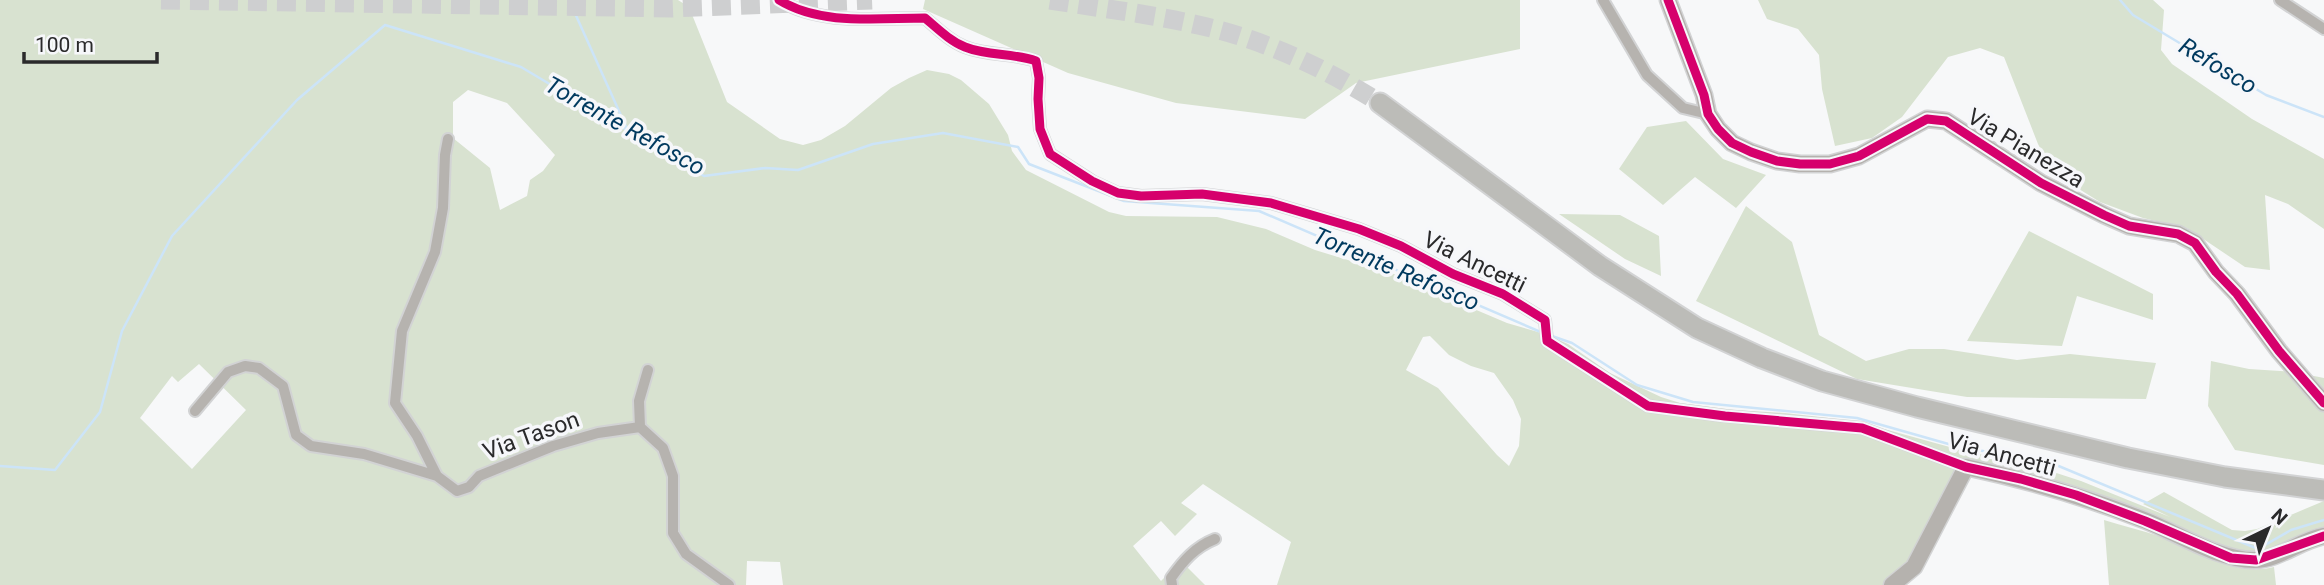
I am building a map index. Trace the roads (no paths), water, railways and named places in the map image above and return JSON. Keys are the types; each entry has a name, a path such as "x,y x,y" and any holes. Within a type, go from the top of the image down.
{"highway":[{"path":"1380,103 1600,266 1697,328 1762,358 1822,381 1917,407 2128,458 2225,477 2324,490"}],"street":[{"name":"Via Ancetti","path":"779,0 792,8 833,18 925,18 946,36 967,48 1036,61 1040,129 1050,154 1091,181 1118,192 1141,197 1202,194 1271,203 1359,229 1402,246 1432,264 1503,294 1545,320 1546,341 1648,406 1862,428 1966,467 2076,495 2231,558 2256,560 2324,536"},
{"name":"Via Pianezza","path":"1603,0 1647,75 1683,108 1708,114"},
{"name":"Via Pianezza","path":"1668,0 1704,95 1708,114 1732,143 1777,161 1830,164 1859,156 1927,119 1946,121 2041,183 2104,215 2129,226 2178,234 2195,243 2216,272 2237,294 2278,351 2324,403"},
{"path":"2280,0 2324,29"},
{"path":"437,476 417,436 395,403 402,331 435,252 443,208 448,139"},
{"name":"Via Tason","path":"195,411 228,372 245,366 259,368 283,386 296,435 311,446 364,454 437,476 457,491 469,487 480,476 554,446 598,433 640,427"},
{"path":"648,370 639,401 640,427 663,448 673,476 673,533 686,554 729,585"},
{"name":"Via Ancetti","path":"1892,585 1914,567 1966,467"},
{"path":"1172,585 1171,578 1185,559 1203,544 1215,539"}],"waterway":[{"path":"569,0 628,131"},
{"name":"Refosco","path":"2120,0 2133,15 2266,95 2324,117"},
{"name":"Torrente Refosco","path":"0,466 55,470 100,412 122,331 172,236 297,100 385,25 521,67 704,176 765,168 798,170 873,144 943,133 1018,147 1029,164 1124,201 1259,211 1543,333"},
{"name":"Torrente Refosco","path":"1549,335 1572,343 1637,385 1693,402 1857,418 1959,447 2049,462 2258,549 2291,530 2324,520"}],"tunnel":[{"path":"161,0 672,8 872,0"},
{"path":"1050,0 1180,21 1246,38 1293,56 1380,103"}]}
